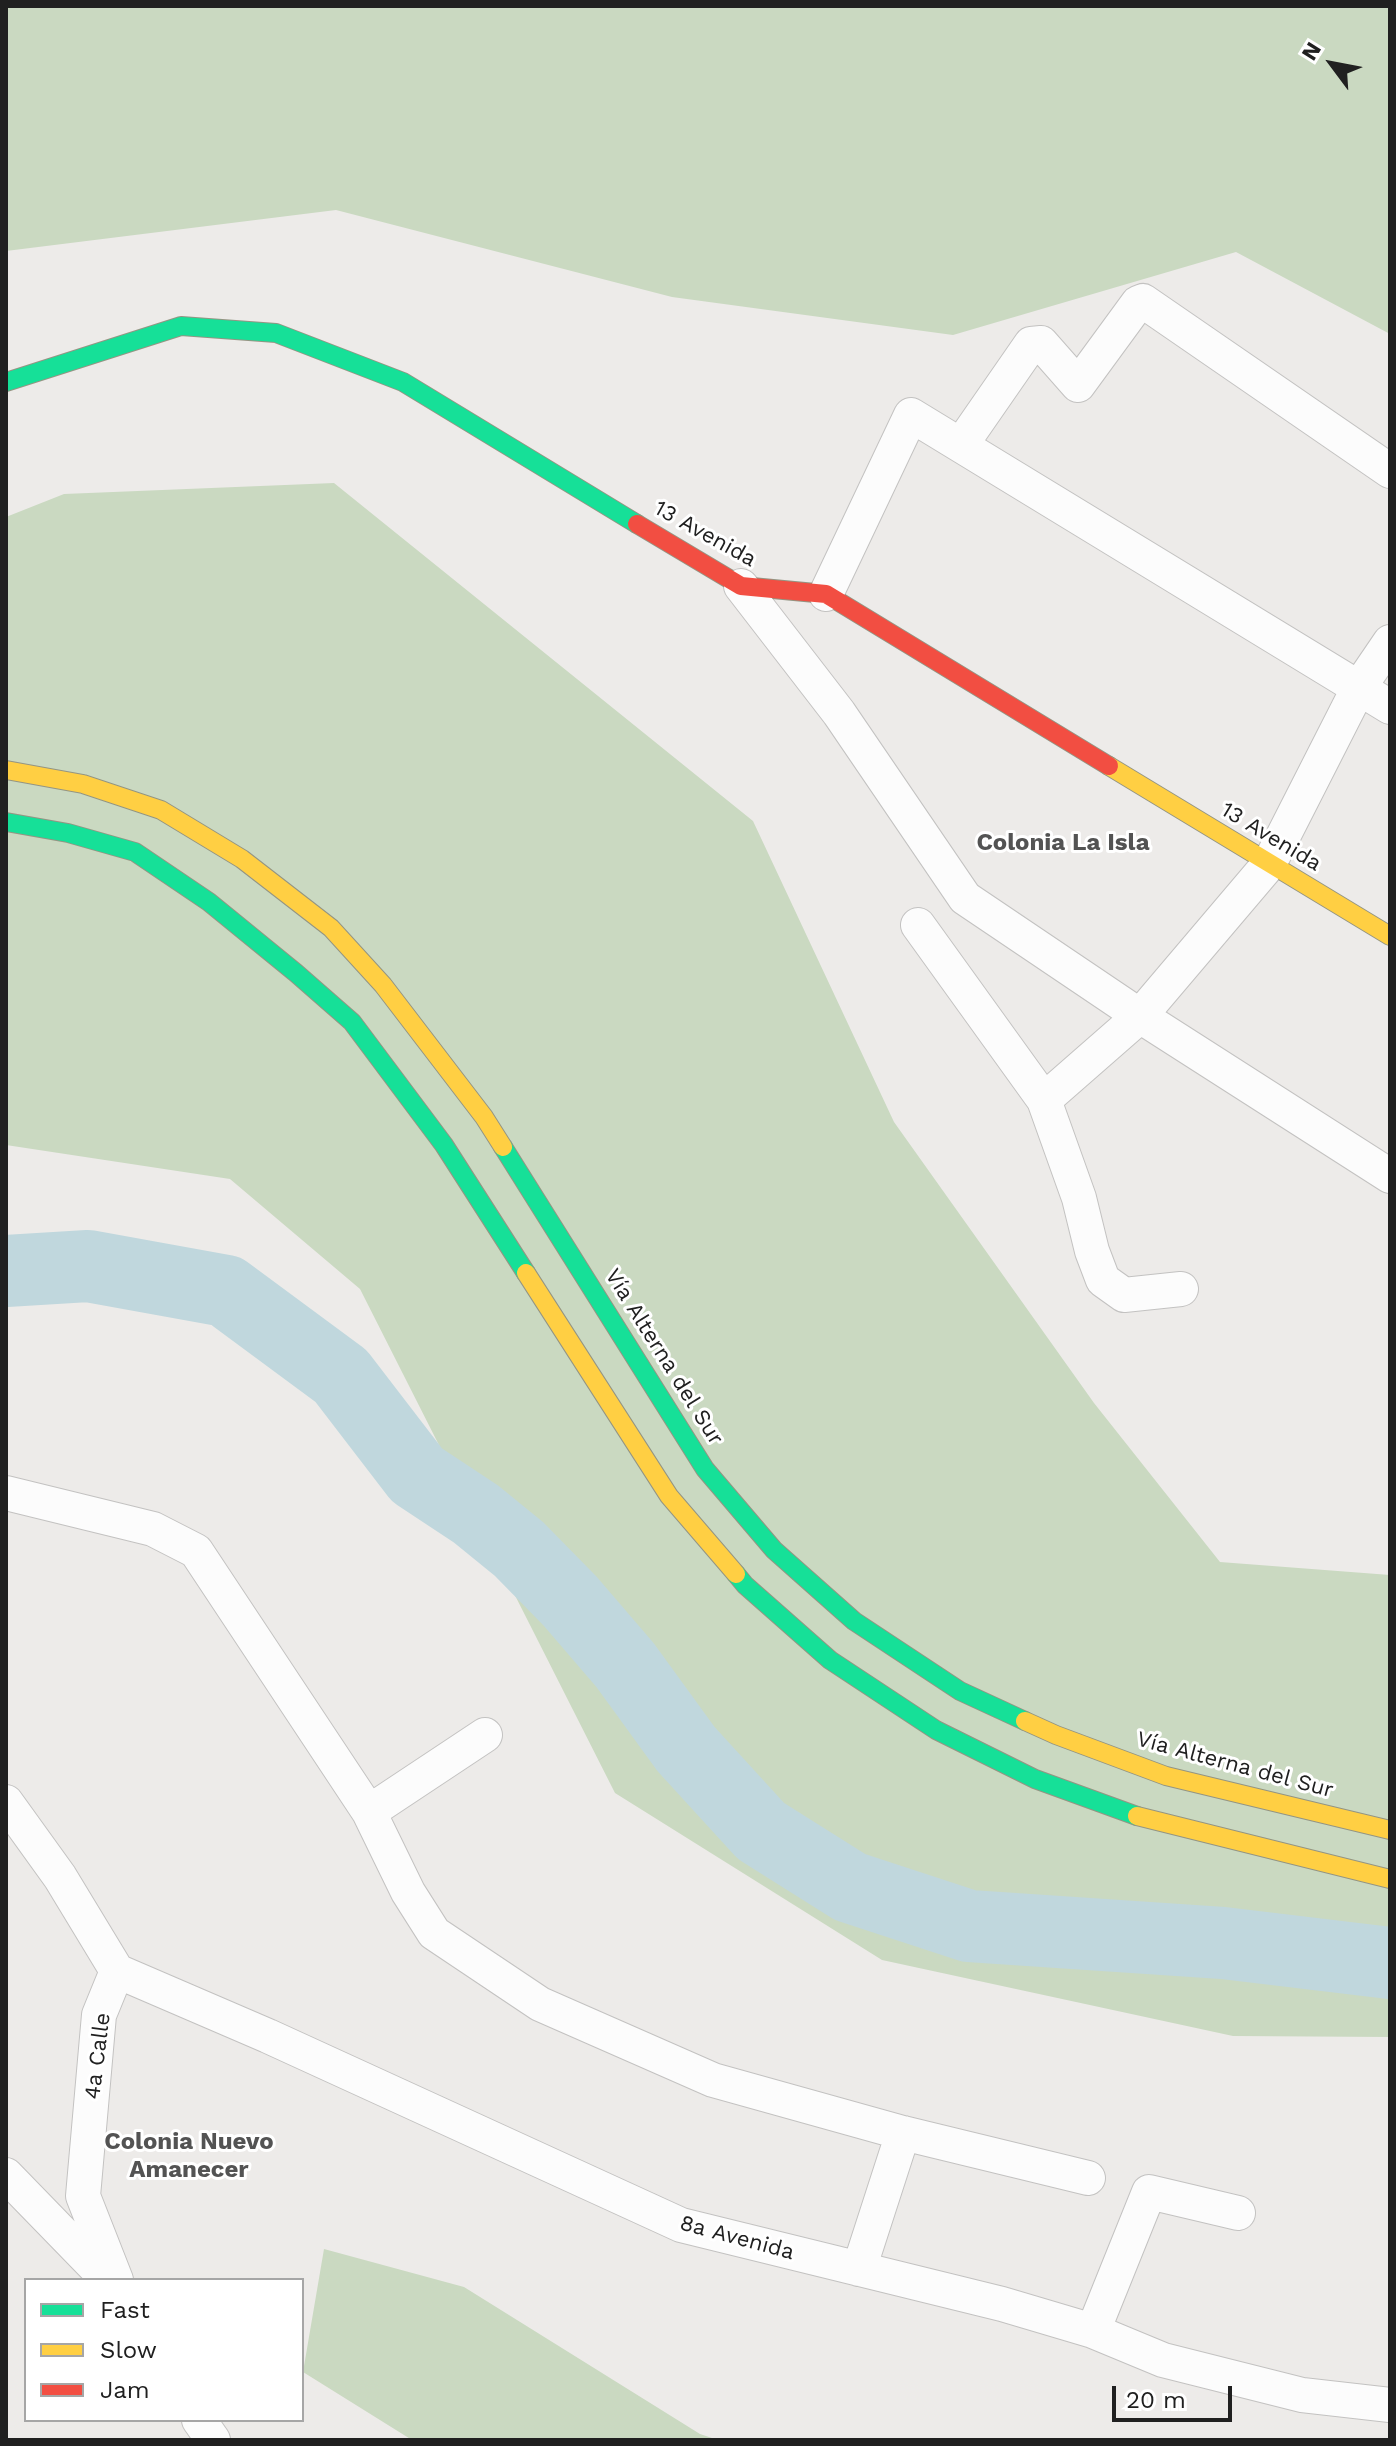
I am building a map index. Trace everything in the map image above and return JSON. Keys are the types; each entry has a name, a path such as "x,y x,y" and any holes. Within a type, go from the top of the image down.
{"main road":[{"name":"13 Avenida","path":"6,382 181,326 276,333 403,382 741,586 826,594 1390,936"},
{"name":"Vía Alterna del Sur","path":"6,770 83,784 161,810 242,859 331,928 383,985 484,1117 705,1469 774,1550 854,1621 960,1691 1056,1735 1166,1776 1390,1830"},
{"path":"6,822 68,833 135,852 209,902 352,1022 444,1145 669,1496 745,1585 830,1660 936,1730 1035,1779 1148,1820 1390,1879"}],"street":[{"path":"961,445 1031,344 1041,343 1078,385 1138,303 1143,301 1390,471"},
{"path":"826,594 911,415 1390,707"},
{"path":"741,586 839,713 965,898 1140,1016 1390,1176"},
{"path":"1044,1100 1140,1016 1269,864 1358,689 1390,642"},
{"path":"918,925 1044,1100 1079,1198 1092,1251 1103,1280 1124,1295 1181,1289"},
{"path":"6,1493 153,1529 196,1551 369,1812 408,1892 434,1933 540,2004 713,2080 903,2133 1088,2178"},
{"path":"369,1812 485,1735"},
{"path":"6,1802 60,1877 117,1971"},
{"name":"8a Avenida","path":"117,1971 268,2036 681,2225 1002,2304 1093,2331 1163,2360 1302,2395 1390,2405"},
{"name":"4a Calle","path":"115,2278 83,2196 99,2015 117,1971"},
{"path":"859,2269 903,2133"},
{"path":"6,2175 106,2278"},
{"path":"1093,2331 1149,2192 1238,2213"},
{"path":"200,2422 213,2440"}],"green space":[{"path":"6,6 1390,6 1390,334 1236,252 953,335 672,297 336,210 6,251"},
{"path":"334,483 753,821 894,1122 1094,1403 1220,1562 1390,1575 1390,2037 1233,2036 882,1960 615,1793 360,1289 230,1179 6,1145 6,517 64,494"},
{"path":"324,2249 464,2287 700,2434 718,2440 412,2440 304,2373"}],"waterway":[{"path":"6,1271 88,1266 226,1291 341,1376 417,1475 476,1514 519,1549 570,1601 625,1665 686,1749 761,1831 850,1887 969,1926 1223,1943 1390,1963"}],"traffic: fast":[{"path":"6,382 181,326 276,333 403,382 637,524"},
{"path":"6,822 68,833 135,852 209,902 296,973 352,1022 444,1145 526,1273"},
{"path":"503,1147 705,1469 774,1550 854,1621 960,1691 1025,1721"},
{"path":"736,1574 830,1660 936,1730 1035,1779 1137,1816"}],"traffic: slow":[{"path":"1109,766 1390,936"},
{"path":"6,770 83,784 161,810 242,859 331,928 383,985 484,1117 503,1147"},
{"path":"526,1273 669,1496 736,1574"},
{"path":"1025,1721 1166,1776 1390,1830"},
{"path":"1137,1816 1390,1879"}],"traffic: jam":[{"path":"637,524 741,586 826,594 1109,766"}],"district":[{"name":"Colonia La Isla","path":"1063,843"},
{"name":"Colonia Nuevo Amanecer","path":"189,2156"}]}
